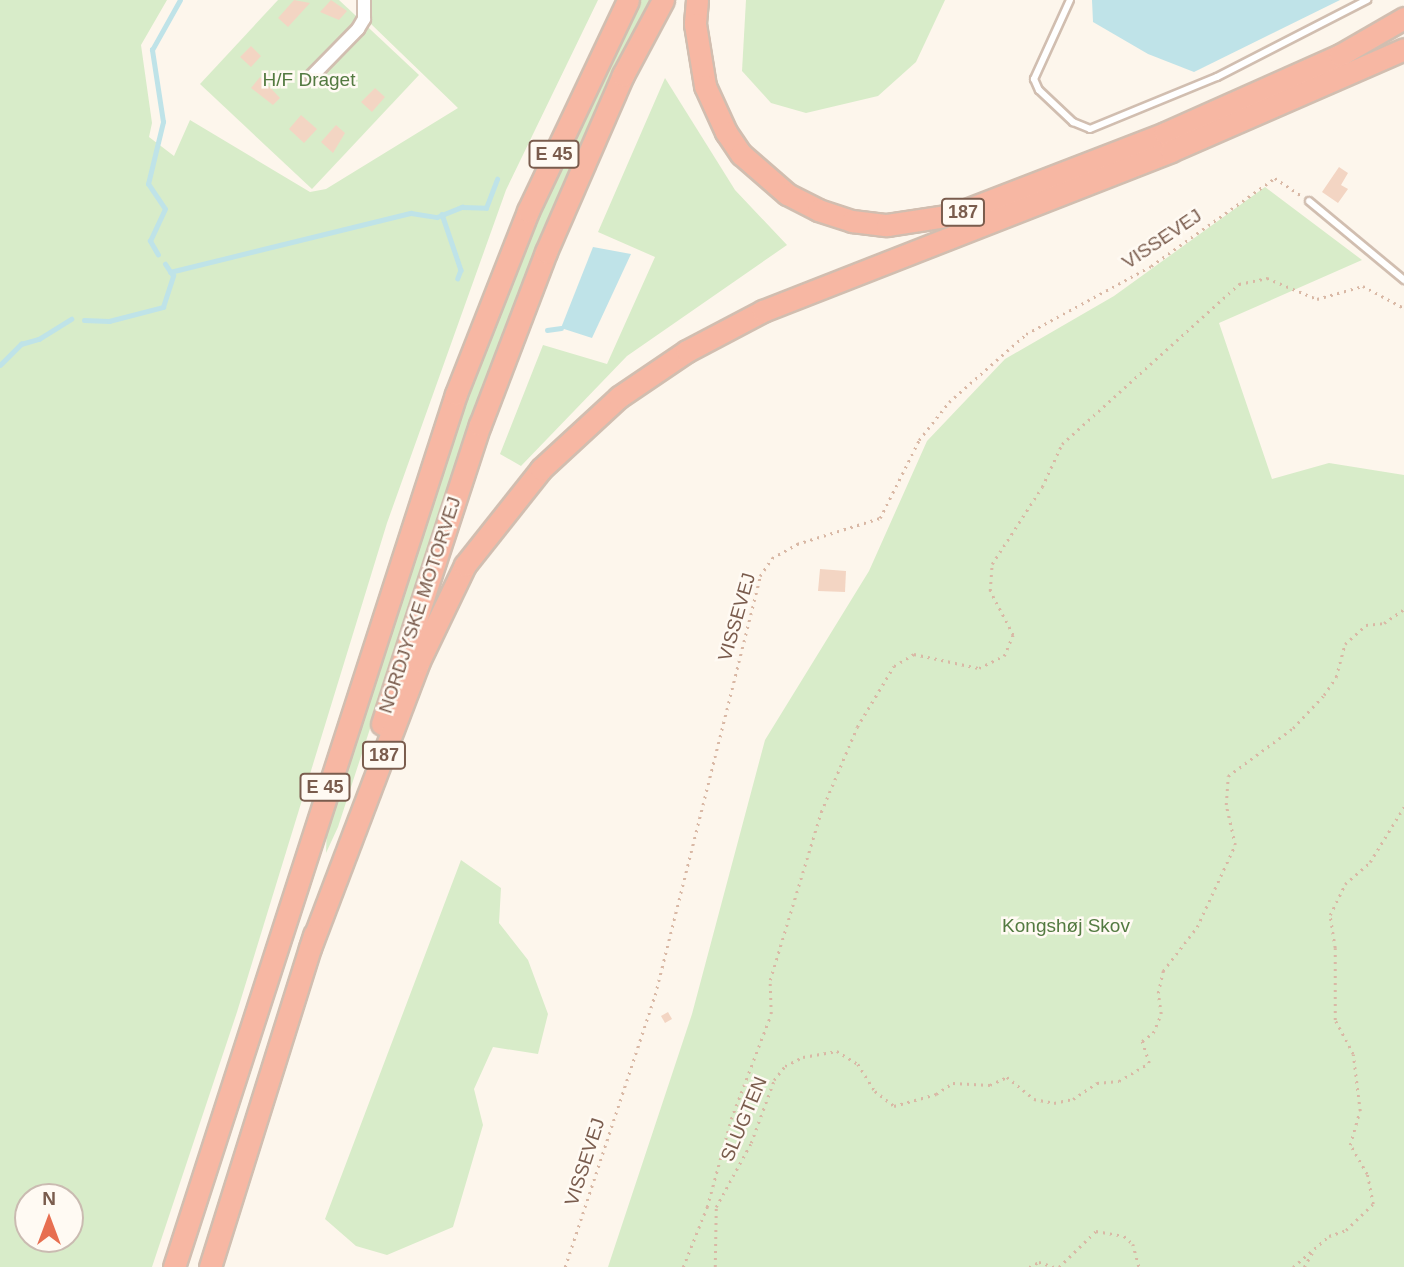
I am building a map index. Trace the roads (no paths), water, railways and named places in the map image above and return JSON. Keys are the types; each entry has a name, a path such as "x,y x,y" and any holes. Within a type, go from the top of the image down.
{"highway":[{"path":"487,310 559,113 613,0"},
{"name":"NORDJYSKE MOTORVEJ","path":"174,1267 396,570 487,310 569,118 628,0"},
{"name":"NORDJYSKE MOTORVEJ","path":"209,1267 480,425 551,239 623,75 663,0"},
{"name":"187","path":"697,0 695,24 705,86 726,132 741,154 787,194 818,210 852,221 887,225 953,215 1153,138 1305,72 1404,18"},
{"name":"187","path":"310,948 419,662 465,565 541,469 619,397 697,345 763,312 1171,151 1404,49"}],"street":[{"path":"312,76 358,29 364,19 364,0"}],"lane":[{"path":"1070,0 1034,79 1039,90 1073,122 1090,129 1217,77 1367,0"},
{"path":"1309,201 1404,280"}],"water":[{"path":"1092,0 1340,0 1194,72 1148,54 1093,22"},
{"path":"593,247 631,254 592,338 561,328"}],"waterway":[{"path":"158,255 150,241 165,209 148,184 163,122 152,50 180,0"},
{"path":"170,272 411,213 437,217 462,207 486,208 497,179"},
{"path":"442,214 461,270 458,278"},
{"path":"84,320 109,321 163,307 173,276 165,264"},
{"path":"0,365 21,344 39,339 71,319"},
{"path":"547,330 561,328"}],"park label":[{"name":"H/F Draget","path":"309,80"},
{"name":"Kongshøj Skov","path":"1066,926"}]}
